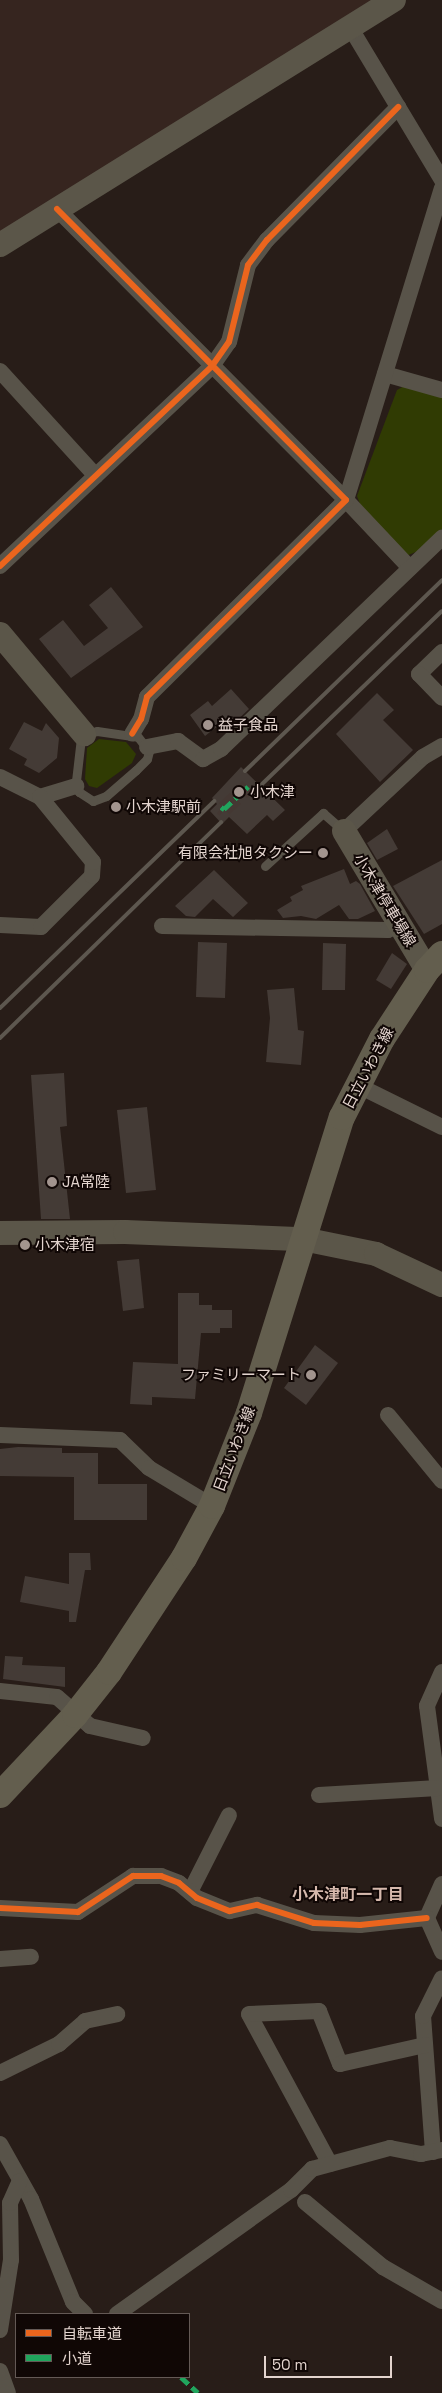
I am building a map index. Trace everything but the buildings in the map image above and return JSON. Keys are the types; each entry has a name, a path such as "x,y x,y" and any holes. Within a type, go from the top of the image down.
{"main road":[{"name":"日立いわき線","path":"0,1795 75,1715 144,1624 212,1506 249,1413 329,1150 357,1085 382,1039 434,962"}],"street":[{"path":"0,245 394,0"},
{"path":"350,27 442,180"},
{"path":"0,566 212,366 229,342 248,265 267,240 398,107"},
{"path":"132,734 141,719 148,697 346,500 442,188"},
{"path":"57,210 346,500 410,568"},
{"path":"0,371 96,476"},
{"path":"384,374 442,390"},
{"path":"147,747 178,741 203,759 221,749 442,538"},
{"path":"0,634 84,734"},
{"path":"442,652 419,674 442,698"},
{"path":"344,831 423,757 442,746"},
{"path":"0,777 40,797 93,862 92,876 41,928 0,924"},
{"path":"40,797 76,786"},
{"name":"小木津停車場線","path":"344,831 399,923 434,962"},
{"path":"162,926 388,930 399,923"},
{"path":"357,1085 442,1127"},
{"path":"0,1233 125,1232 303,1239 376,1254 442,1285"},
{"path":"388,1415 442,1481"},
{"path":"0,1435 120,1440 149,1468 212,1506"},
{"path":"442,1672 427,1706 442,1819"},
{"path":"0,1691 57,1697 75,1715 90,1726 143,1738"},
{"path":"319,1795 438,1788"},
{"path":"190,1892 229,1815"},
{"path":"0,1908 78,1912 133,1876 161,1876 180,1883 190,1892 215,1907 230,1911 257,1905 314,1923 360,1925 427,1918"},
{"path":"442,1884 427,1918 442,1952"},
{"path":"0,1959 31,1957"},
{"path":"118,2313 291,2190 312,2169 390,2148 421,2154 438,2151 423,2016 442,1978"},
{"path":"330,2164 249,2014 319,2011 340,2064 425,2045"},
{"path":"0,2073 59,2044 85,2021 117,2014"},
{"path":"0,2144 20,2181 73,2302 84,2313"},
{"path":"0,2330 12,2260 5,2204 20,2181"},
{"path":"305,2202 383,2267 442,2301"},
{"path":"0,2371 8,2393"}],"lane":[{"path":"97,731 132,734 147,747 147,759 99,800 88,799 76,786 80,743 84,734 97,731"},
{"path":"265,866 323,813 344,831"}],"shaded area":[{"path":"0,0 387,0 0,239"}],"green space":[{"path":"404,386 442,397 442,529 418,551 406,556 363,512 357,496 397,390"},
{"path":"99,739 126,742 136,754 132,763 97,788 89,786 85,779 87,748"}],"tunnel":[{"path":"221,807 224,809 248,787"}],"railway":[{"path":"245,771 442,580"},
{"path":"260,786 442,611"},
{"path":"0,1008 214,801"},
{"path":"0,1038 221,822"}],"marked path":[{"path":"221,807 224,809 248,787"},
{"path":"182,2378 198,2393"}],"cycle path":[{"path":"0,566 212,366 229,342 248,265 267,240 398,107"},
{"path":"57,209 346,500 147,697 141,719 132,734"},
{"path":"0,1908 78,1912 133,1876 161,1876 179,1883 197,1898 230,1911 257,1905 314,1923 360,1925 427,1918"}],"place":[{"name":"益子食品","path":"208,725"},
{"name":"小木津","path":"239,792"},
{"name":"小木津駅前","path":"116,807"},
{"name":"有限会社旭タクシー","path":"323,853"},
{"name":"JA常陸","path":"52,1182"},
{"name":"小木津宿","path":"25,1245"},
{"name":"ファミリーマート","path":"311,1375"}],"district":[{"name":"小木津町一丁目","path":"348,1895"}]}
